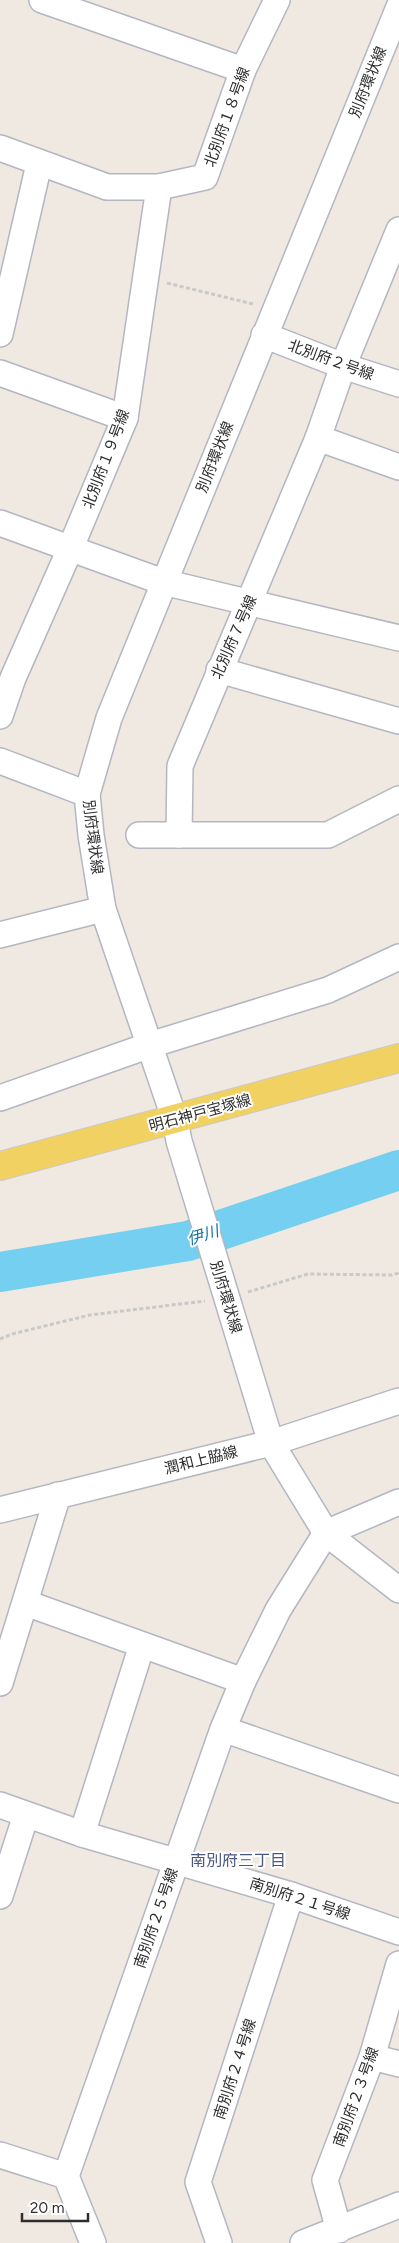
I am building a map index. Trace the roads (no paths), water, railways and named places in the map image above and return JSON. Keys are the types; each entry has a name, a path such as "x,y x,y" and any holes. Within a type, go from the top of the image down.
{"main road":[{"name":"明石神戸宝塚線","path":"0,1166 177,1130 399,1058"}],"street":[{"path":"42,0 242,70"},
{"name":"北別府１８号線","path":"0,148 39,164 108,187 159,187 205,177 242,70 277,0"},
{"name":"別府環状線","path":"399,7 264,334 109,718 87,794 91,835 103,909 177,1130 271,1443 326,1532 399,1590"},
{"path":"0,334 39,164"},
{"name":"北別府１９号線","path":"0,716 7,676 72,547 125,418 144,278 159,187"},
{"name":"北別府７号線","path":"179,835 180,766 318,438 343,366 394,257 399,230"},
{"name":"北別府２号線","path":"264,334 343,366 399,384"},
{"path":"0,373 125,418"},
{"path":"318,438 399,467"},
{"path":"0,523 72,547 163,582 250,601 399,638"},
{"path":"219,670 399,721"},
{"path":"0,761 87,794"},
{"path":"139,835 328,835 399,799"},
{"path":"0,935 103,909"},
{"path":"0,1098 150,1045 328,990 399,957"},
{"name":"潤和上脇線","path":"0,1510 271,1443 399,1401"},
{"path":"0,1683 58,1495"},
{"path":"326,1532 399,1502"},
{"name":"南別府２５号線","path":"66,2176 223,1729 243,1681 278,1610 326,1532"},
{"path":"26,1603 243,1681"},
{"path":"82,1834 142,1645"},
{"path":"223,1729 399,1790"},
{"name":"南別府２１号線","path":"0,1805 26,1816 82,1834 291,1895 399,1932"},
{"path":"0,1896 26,1816"},
{"name":"南別府２４号線","path":"219,2243 198,2182 291,1895"},
{"name":"南別府２３号線","path":"339,2230 325,2180 372,2057 399,1964"},
{"path":"372,2057 399,2064"},
{"path":"0,2154 66,2176 93,2243"},
{"path":"303,2243 399,2205"}],"waterway":[{"name":"伊川","path":"0,1272 188,1241 399,1170"}],"district":[{"name":"南別府三丁目","path":"238,1860"}]}
